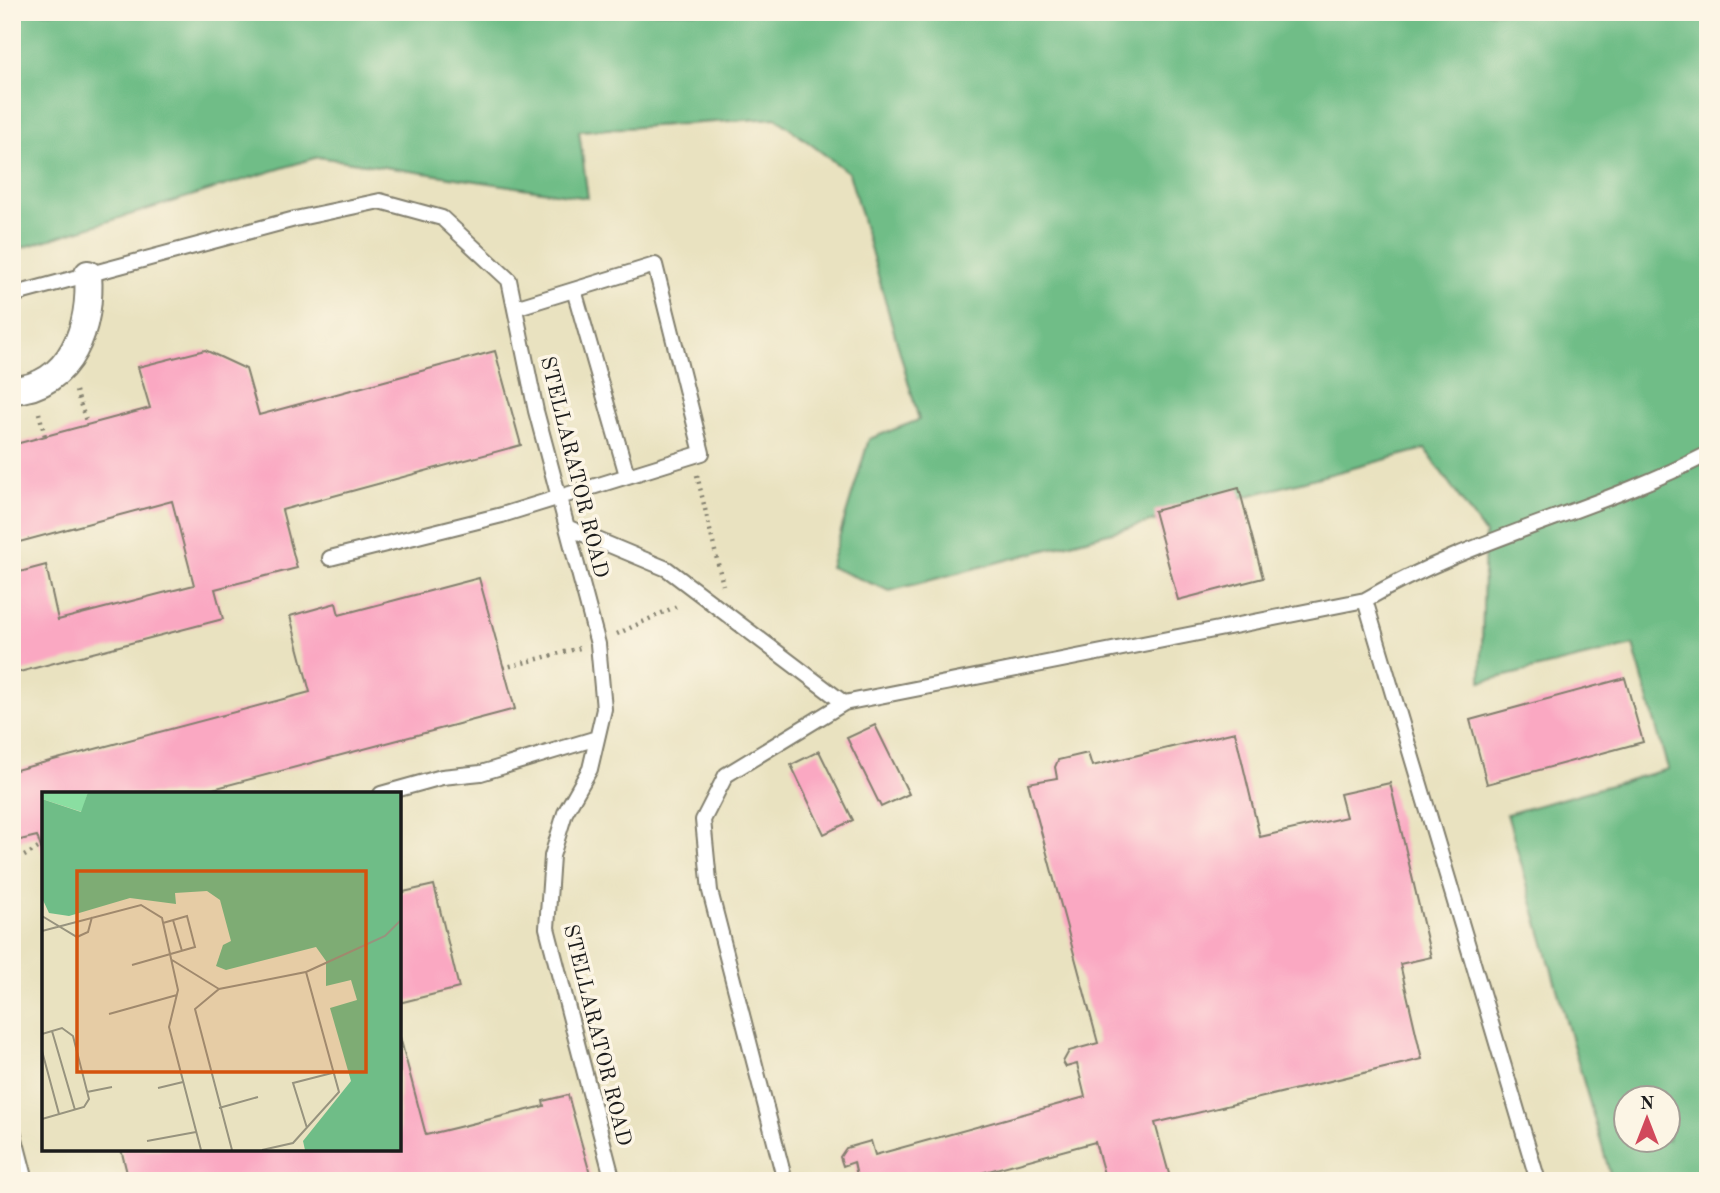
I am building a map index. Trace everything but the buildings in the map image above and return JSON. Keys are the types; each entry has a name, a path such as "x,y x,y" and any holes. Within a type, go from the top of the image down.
{"street":[{"path":"12,390 57,376 68,362 83,328 90,303 88,274"}],"lane":[{"name":"STELLARATOR ROAD","path":"12,295 295,219 380,201 442,218 509,280 536,411 598,643 604,709 590,769 565,813 552,856 547,928 614,1181"},
{"path":"330,558 502,514 702,453 655,265 514,308"},
{"path":"574,290 627,475"},
{"path":"785,1181 710,891 703,820 726,775 844,703 1365,600 1452,555 1672,473 1708,454"},
{"path":"569,528 667,569 844,703"},
{"path":"1365,600 1538,1181"},
{"path":"388,792 442,777 481,773 597,738"},
{"path":"12,1127 26,1181"}],"path":[{"path":"76,391 87,424"},
{"path":"36,402 45,436"},
{"path":"503,668 598,643 724,587 696,479 702,453"},
{"path":"12,863 40,847"}],"green space":[{"path":"12,12 1708,12 1708,1181 1612,1181 1507,814 1668,769 1633,645 1481,682 1485,534 1425,449 890,591 830,567 869,439 919,420 849,173 776,118 579,131 588,198 318,157 12,251"}]}
